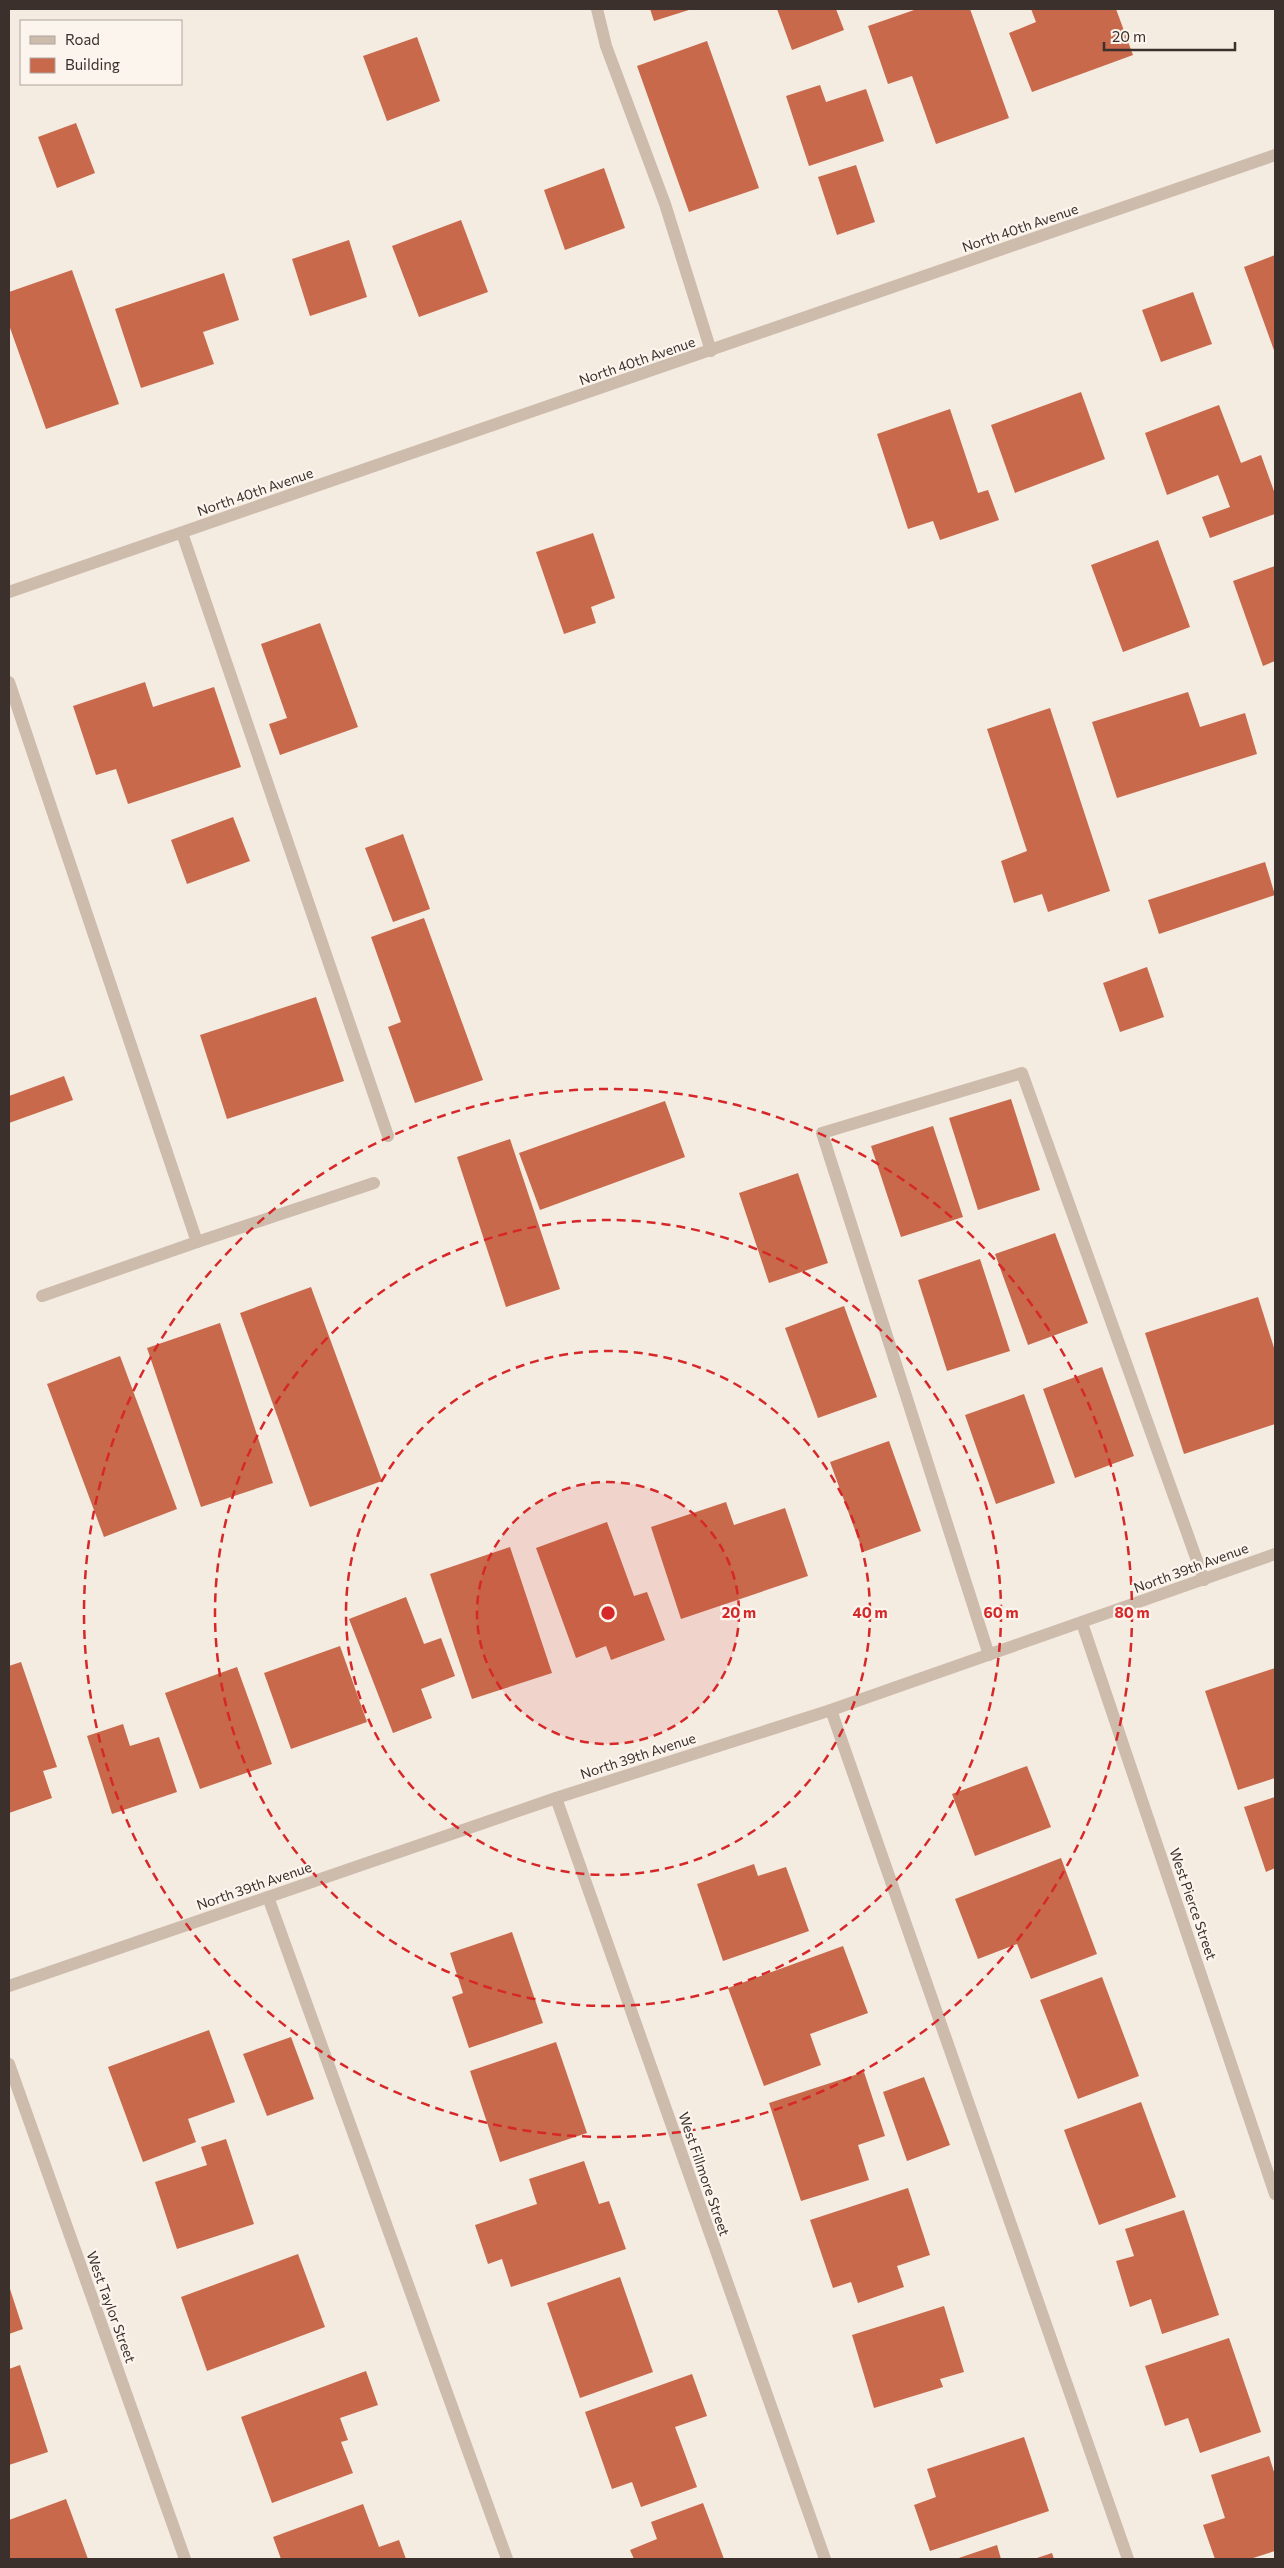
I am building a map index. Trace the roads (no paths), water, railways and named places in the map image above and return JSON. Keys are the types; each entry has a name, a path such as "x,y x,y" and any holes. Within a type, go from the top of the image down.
{"street":[{"path":"597,9 606,46 665,204 711,351"},
{"name":"North 40th Avenue","path":"9,592 1275,155"},
{"path":"182,533 388,1136"},
{"path":"9,682 197,1242"},
{"path":"989,1655 822,1133 1022,1073 1204,1580"},
{"path":"42,1296 374,1183"},
{"name":"North 39th Avenue","path":"9,1986 556,1798 831,1710 1275,1554"},
{"name":"West Pierce Street","path":"1082,1623 1275,2194"},
{"path":"831,1710 1128,2559"},
{"name":"West Fillmore Street","path":"556,1798 825,2559"},
{"path":"268,1897 506,2559"},
{"name":"West Taylor Street","path":"9,2064 185,2559"}]}
